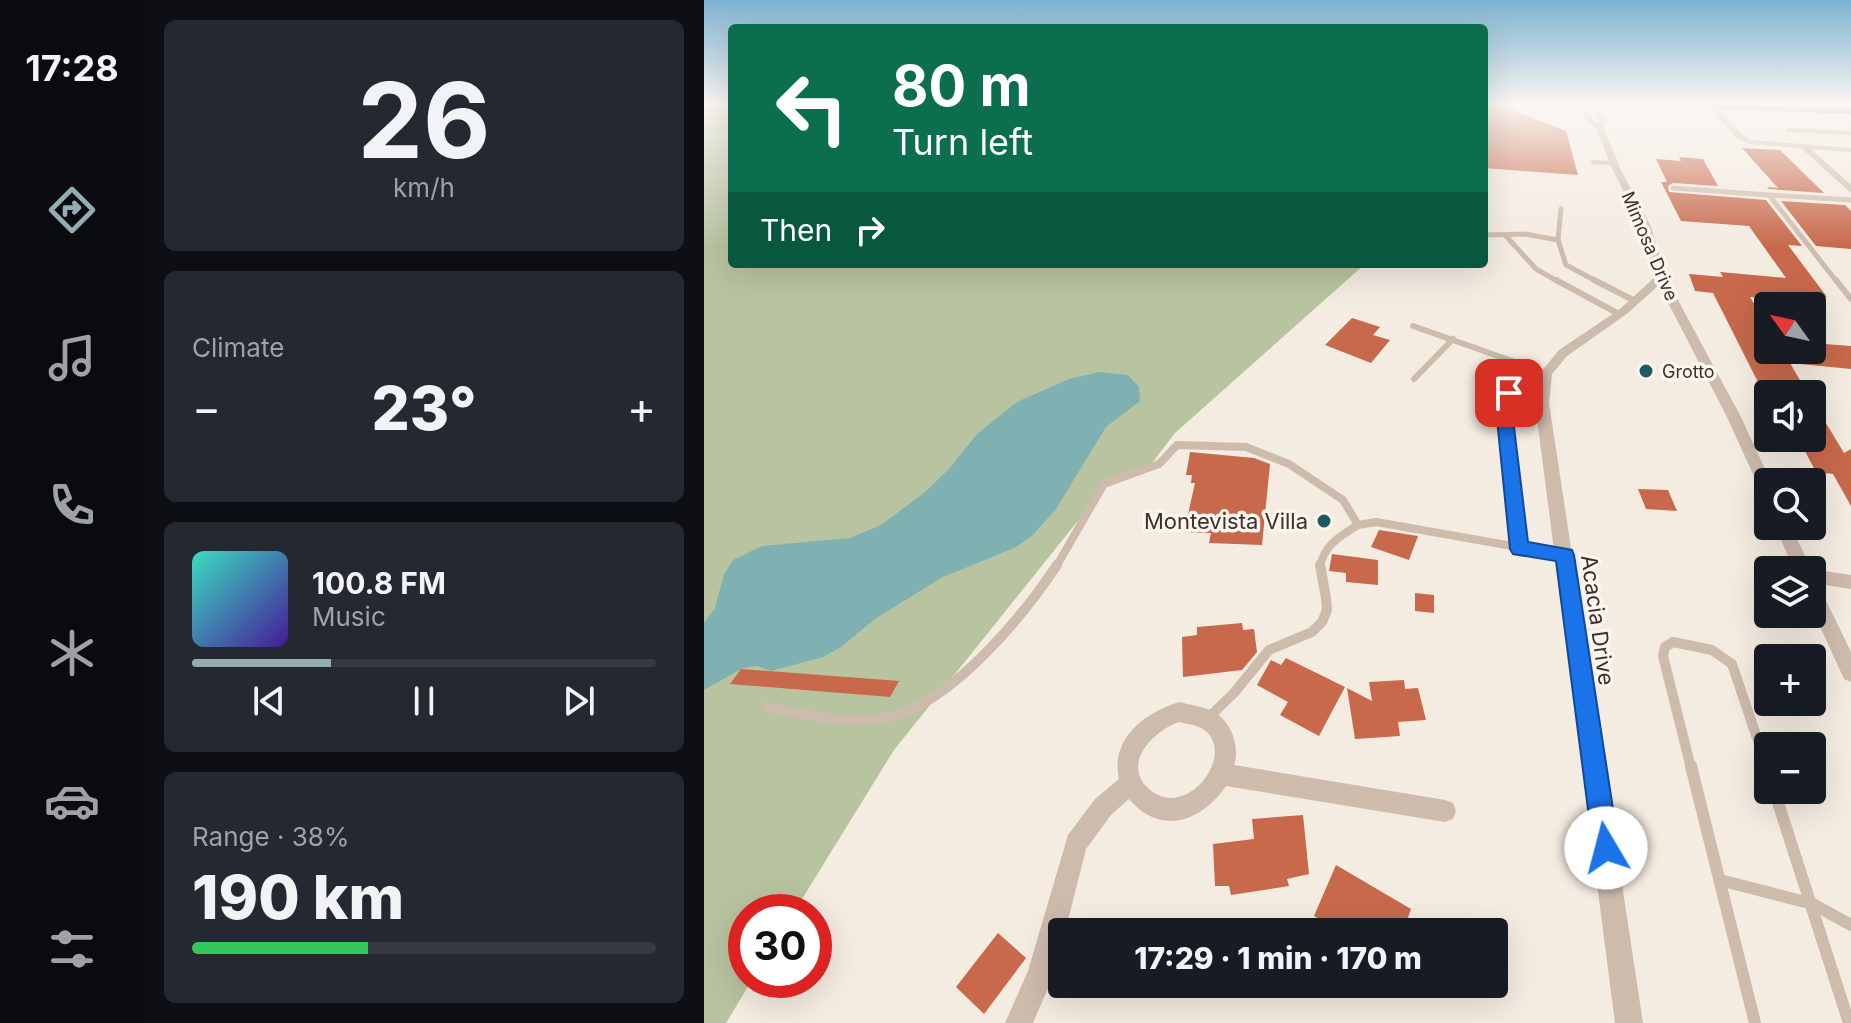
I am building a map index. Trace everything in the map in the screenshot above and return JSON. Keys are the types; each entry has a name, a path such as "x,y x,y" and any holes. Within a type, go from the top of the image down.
{"street":[{"name":"Mimosa Drive","path":"1608,151 1646,227 1661,278 1757,468"},
{"path":"1808,151 1851,190"},
{"path":"1546,373 1563,353 1619,314 1661,278"},
{"name":"Acacia Drive","path":"1546,373 1542,403 1629,1023"},
{"path":"1826,578 1851,582"},
{"path":"1826,619 1851,673"},
{"path":"1179,712 1194,713 1218,729 1224,742 1223,774 1214,789 1201,801 1185,808 1168,809 1152,805 1140,795 1132,782 1129,766 1131,750 1150,723 1179,712"},
{"path":"1223,774 1445,811"},
{"path":"1019,1023 1041,973 1076,843 1103,807 1132,782"}],"lane":[{"path":"1593,162 1613,163"},
{"path":"1673,188 1851,200"},
{"path":"1769,195 1851,299"},
{"path":"1559,281 1566,265 1558,240 1561,209"},
{"path":"1488,235 1540,236 1558,240"},
{"path":"1505,235 1536,269 1619,314"},
{"path":"1566,265 1635,301"},
{"path":"1413,326 1546,373"},
{"path":"1414,379 1453,339"},
{"path":"1519,363 1509,393 1505,419 1519,549"},
{"path":"766,707 858,720 896,715 923,704 958,677 1023,609 1068,549 1104,484 1151,468 1177,445 1246,447 1289,464 1343,500 1358,525"},
{"path":"1207,719 1229,699 1271,648 1288,639 1305,636 1324,620 1326,607 1320,563 1324,551 1337,536 1358,525 1376,522 1565,555"},
{"path":"1755,732 1732,664 1723,654 1711,648 1673,642 1665,647 1663,656 1755,1023"},
{"path":"1779,804 1849,1023"},
{"path":"1720,880 1813,904 1851,925"}],"green space":[{"path":"704,151 728,151 728,268 1361,268 1175,433 1152,463 1105,487 894,750 805,894 728,894 728,998 741,998 726,1023 704,1023"}],"water":[{"path":"1099,372 1128,375 1139,387 1140,401 1106,427 1056,509 1032,536 1014,548 943,577 876,618 841,647 823,657 771,671 757,666 743,668 704,690 704,623 715,608 724,574 733,560 762,546 850,538 881,525 924,493 949,469 977,434 1017,402 1069,379"}],"building":[{"path":"1488,151 1571,151 1578,175 1488,168"},
{"path":"1744,151 1781,151 1824,193 1767,187 1778,188"},
{"path":"1679,157 1703,159 1718,186 1673,183 1668,186 1669,192 1766,200 1802,246 1788,245 1823,292 1754,292 1754,297 1750,297 1754,303 1754,364 1791,364 1800,380 1757,380 1713,293 1695,291 1689,274 1723,277 1720,272 1786,278 1749,226 1681,221 1661,182 1667,182 1656,159 1681,161"},
{"path":"1781,201 1845,205 1851,211 1851,249 1816,246"},
{"path":"1352,318 1380,327 1373,335 1390,340 1371,363 1325,345"},
{"path":"1826,344 1851,346 1851,369 1800,364 1826,364"},
{"path":"1826,423 1844,453 1851,449 1851,506 1833,474 1826,473 1826,468 1814,468 1805,452 1826,452"},
{"path":"1190,452 1254,458 1270,464 1262,545 1209,543 1211,533 1184,532 1195,483 1191,483 1192,475 1186,475"},
{"path":"1638,489 1668,490 1677,511 1646,509"},
{"path":"1379,530 1418,536 1409,560 1371,547"},
{"path":"1332,554 1378,560 1378,585 1346,582 1346,573 1329,571"},
{"path":"1415,593 1434,595 1434,613 1415,611"},
{"path":"1242,623 1243,630 1254,629 1257,652 1242,670 1183,677 1182,637 1197,635 1197,627"},
{"path":"1286,658 1345,687 1319,736 1280,715 1288,702 1257,685 1271,660 1281,665"},
{"path":"741,669 899,681 890,697 730,684"},
{"path":"1404,680 1405,689 1418,688 1426,720 1398,722 1400,736 1355,739 1347,688 1372,701 1369,682"},
{"path":"1303,815 1309,874 1287,879 1289,886 1231,895 1229,886 1215,886 1213,844 1254,839 1252,819"},
{"path":"1336,865 1411,909 1408,918 1314,916"},
{"path":"998,933 1026,958 984,1014 956,987"}],"place":[{"name":"Grotto","path":"1646,371"},
{"name":"Montevista Villa","path":"1324,521"}],"route":[{"path":"1509,393 1505,419 1519,549 1565,555 1606,848"}]}
